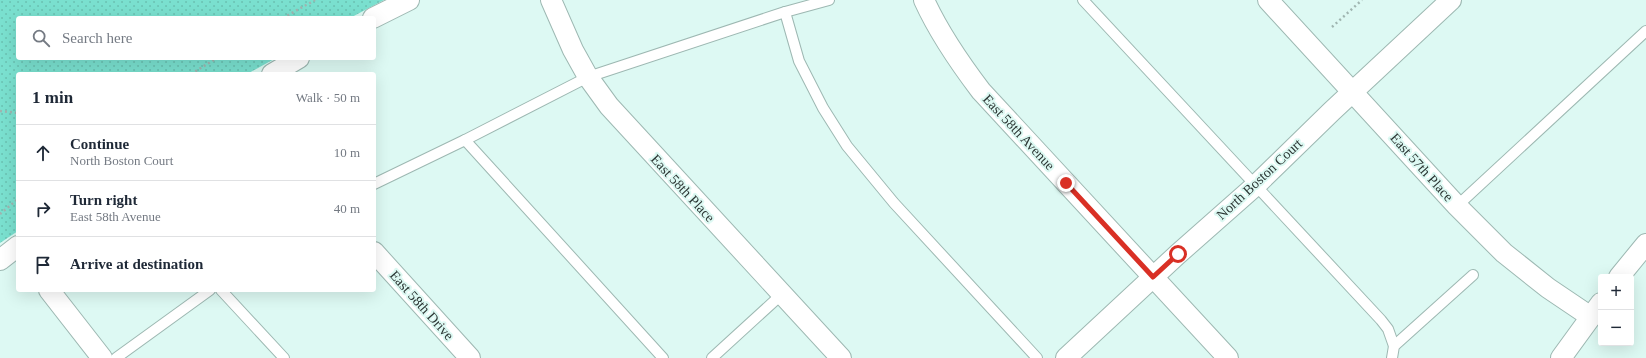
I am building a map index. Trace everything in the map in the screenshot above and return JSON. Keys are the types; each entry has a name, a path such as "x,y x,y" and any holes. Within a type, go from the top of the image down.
{"street":[{"path":"376,16 409,0"},
{"name":"East 58th Place","path":"551,0 573,50 588,77 623,123 841,358"},
{"name":"East 58th Avenue","path":"924,0 952,52 981,91 1228,358"},
{"name":"East 57th Place","path":"1268,0 1457,206 1504,253 1548,288 1596,310"},
{"name":"North Boston Court","path":"1066,358 1153,277 1255,186 1353,91 1451,0"},
{"path":"275,72 296,60"},
{"path":"1622,274 1646,244"},
{"name":"East 58th Drive","path":"376,254 470,358"},
{"path":"51,292 102,358"},
{"path":"1561,358 1596,310"}],"lane":[{"path":"376,183 465,140 588,77 785,12 829,0"},
{"path":"1084,0 1381,320 1388,329 1394,346 1392,358"},
{"path":"785,12 799,61 823,108 847,146 894,204 1037,358"},
{"path":"1457,206 1646,32"},
{"path":"465,140 663,358"},
{"path":"1394,346 1473,275"},
{"path":"116,358 207,292"},
{"path":"223,292 284,358"},
{"path":"712,358 782,294"}],"path":[{"path":"287,16 315,0"},
{"path":"1332,27 1362,0"},
{"path":"194,72 214,60"},
{"path":"0,111 16,113"},
{"path":"0,214 16,201"}],"green space":[{"path":"0,0 384,0 354,16 16,16 16,60 272,60 251,72 16,72 16,232 0,243"}],"route":[{"path":"1066,183 1153,277 1178,254"}]}
